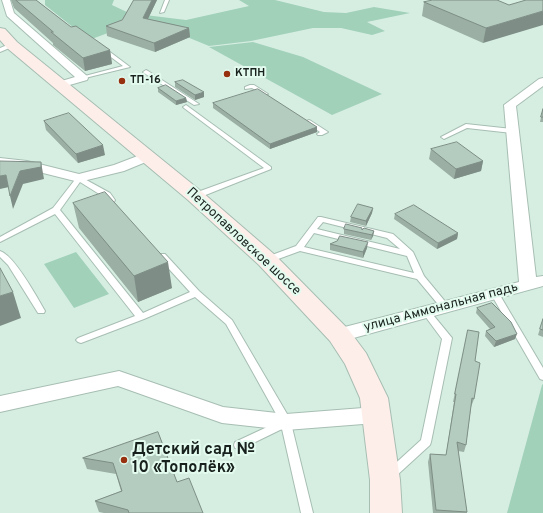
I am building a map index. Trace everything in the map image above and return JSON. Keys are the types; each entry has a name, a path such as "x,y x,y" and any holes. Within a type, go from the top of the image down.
{"main road":[{"name":"Петропавловское шоссе","path":"0,32 6,47 59,85 148,156 267,260 339,334 356,360 374,398 385,480 386,513"}],"street":[{"path":"6,0 10,14 84,78"},
{"path":"59,85 84,78"},
{"path":"536,283 512,131 510,104 543,81"},
{"path":"0,162 27,165 79,178 119,168 148,156"},
{"name":"улица Аммональная падь","path":"339,334 536,283"},
{"path":"0,404 120,378 222,415 286,422 376,415"}],"lane":[{"path":"162,12 167,0"},
{"path":"84,78 127,67 101,47"},
{"path":"146,72 196,104 186,107 268,168 194,196"},
{"path":"247,88 252,86 272,99"},
{"path":"305,120 326,132 320,134"},
{"path":"444,137 466,126 512,131"},
{"path":"0,240 56,210 79,178 107,195 118,207"},
{"path":"56,210 141,317"},
{"path":"267,260 299,248 321,219 390,236 410,254 420,277 445,307"},
{"path":"312,230 410,254"},
{"path":"154,247 196,293 229,322 286,422 307,513"},
{"path":"299,248 420,277"},
{"path":"0,253 11,263 41,311"},
{"path":"81,340 141,317 196,293"},
{"path":"495,294 543,376"},
{"path":"385,480 426,442 447,338 426,312"},
{"path":"239,445 286,422"}],"green space":[{"path":"45,0 114,0 112,5 129,13 186,20 249,6 239,0 275,0 324,12 346,13 374,7 410,13 367,22 385,31 372,35 341,28 313,28 251,41 209,46 187,37 135,23 89,40 45,5"},
{"path":"253,42 303,57 382,94 332,115 209,47"},
{"path":"76,252 109,294 74,308 44,264"},
{"path":"543,384 543,513 507,513 542,385"}],"building":[{"path":"16,0 36,0 71,27 76,26 110,50 83,58 51,32 53,32"},
{"path":"134,0 152,0 143,18 189,28 154,43 106,26 122,20"},
{"path":"433,0 497,0 509,5 526,0 543,0 543,11 486,28 424,2"},
{"path":"183,80 204,92 195,95 175,82"},
{"path":"166,85 186,98 176,101 158,88"},
{"path":"258,89 317,127 270,144 213,103"},
{"path":"69,113 103,145 76,154 44,121"},
{"path":"457,142 483,161 456,169 431,149"},
{"path":"0,161 41,162 41,167 20,171 10,196 6,175 0,176"},
{"path":"105,192 168,262 134,276 73,203"},
{"path":"358,204 373,208 366,221 351,217"},
{"path":"414,205 458,233 438,243 395,214"},
{"path":"346,224 362,228 362,230 364,228 374,231 372,235 344,229"},
{"path":"340,236 368,242 363,252 330,244 337,241"},
{"path":"0,268 13,292 0,296"},
{"path":"492,303 511,322 517,334 496,341 486,331 495,327 477,308"},
{"path":"543,319 543,330 540,329"},
{"path":"468,330 479,332 475,361 480,363 474,399 472,398 466,445 457,442 467,512 436,510 430,454 446,455 455,394"},
{"path":"158,432 177,482 189,478 203,513 129,513 128,510 95,501 122,491 113,463 83,458"}],"place":[{"name":"КТПН","path":"227,74"},
{"name":"ТП-16","path":"122,81"},
{"name":"Детский сад № 10 «Тополёк»","path":"124,460"}]}
